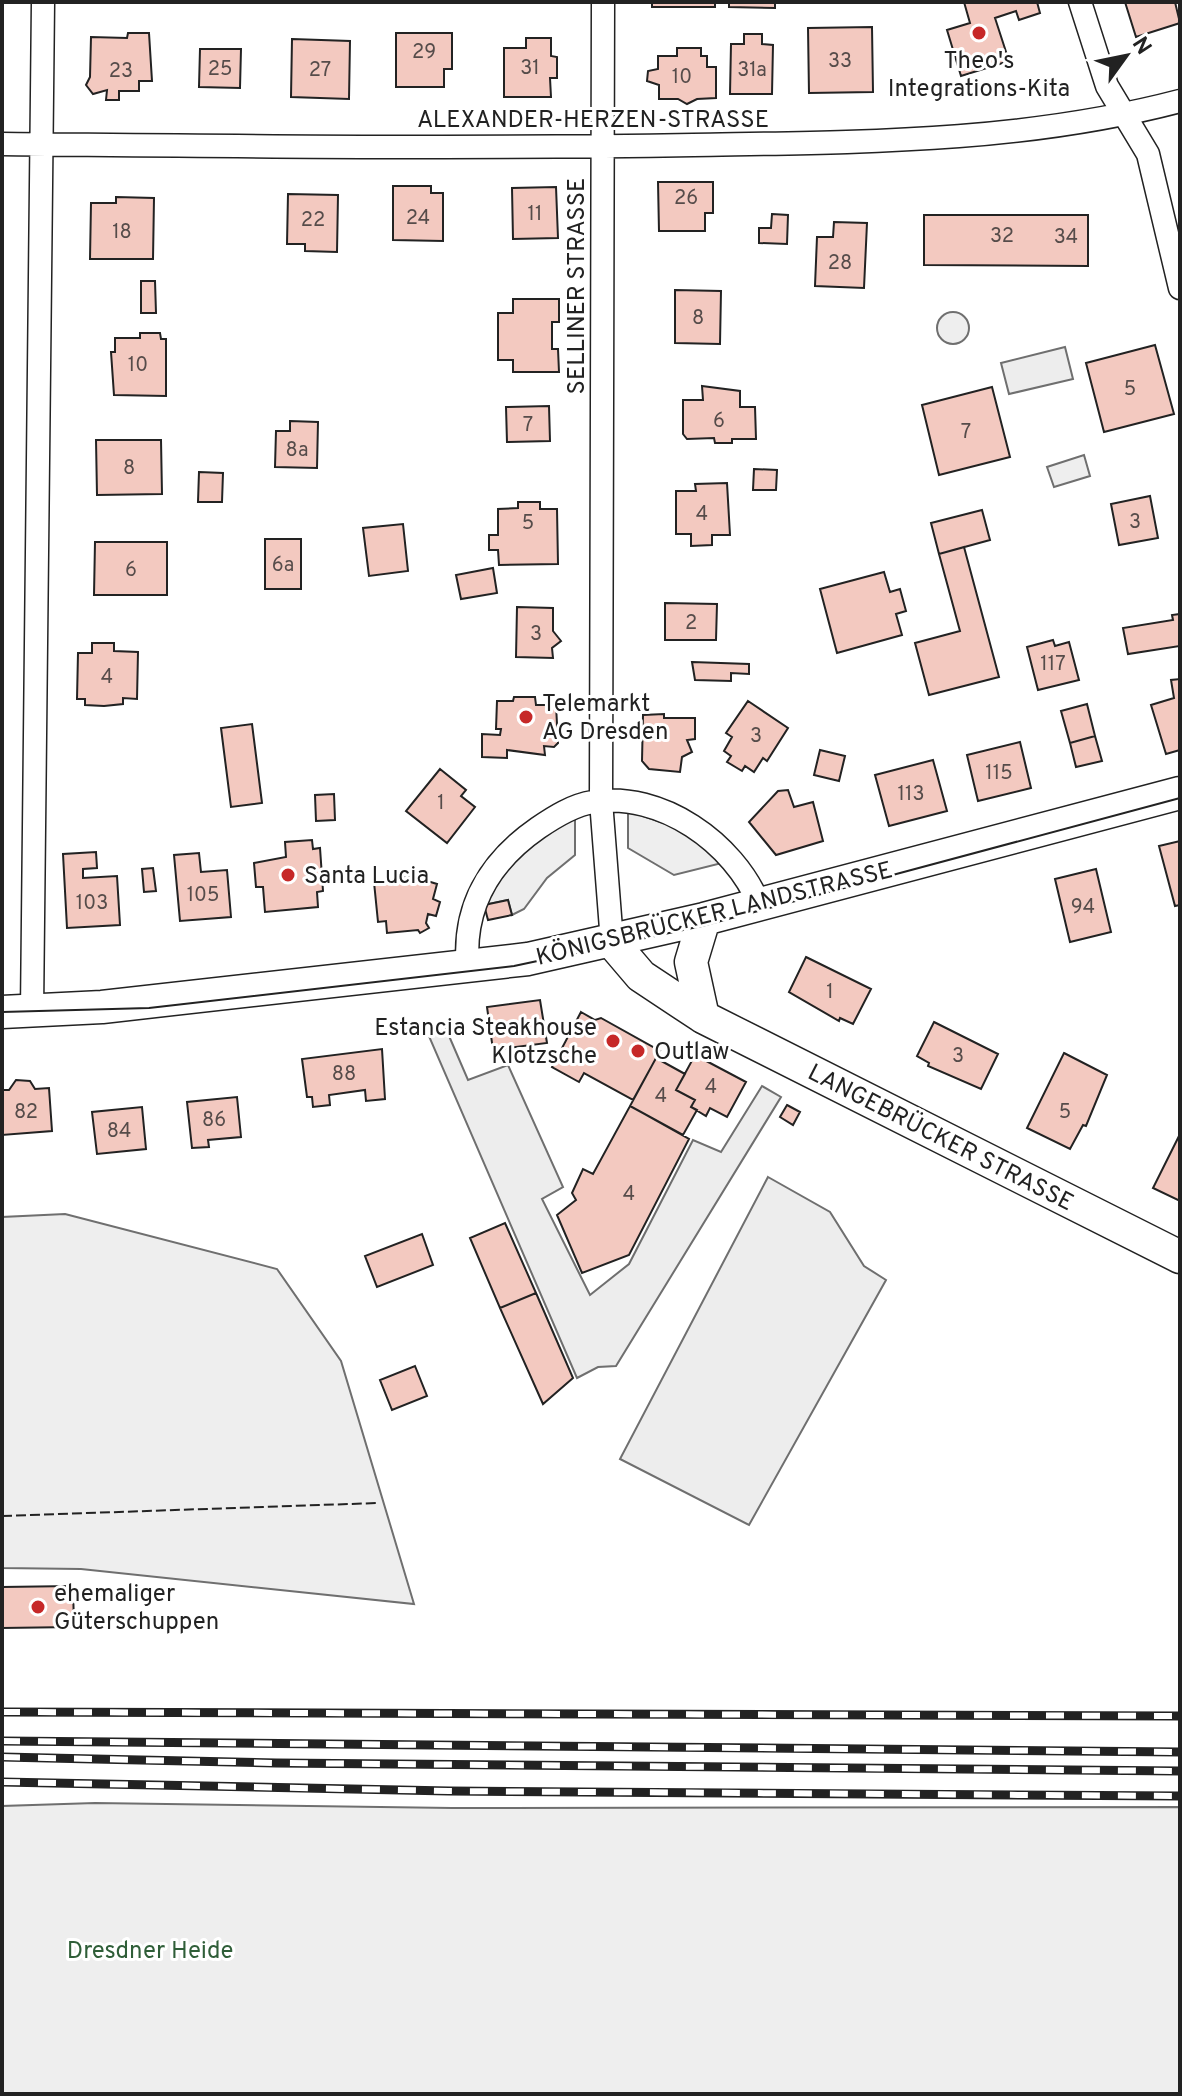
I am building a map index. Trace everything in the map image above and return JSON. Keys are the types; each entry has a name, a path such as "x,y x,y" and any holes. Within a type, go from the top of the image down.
{"main road":[{"name":"KÖNIGSBRÜCKER LANDSTRASSE","path":"17,1012 102,1007 468,968 612,942 1180,793"},
{"path":"703,1017 691,962 704,919"},
{"name":"LANGEBRÜCKER STRASSE","path":"612,942 641,976 703,1017 1180,1257"}],"street":[{"path":"17,1012 43,2"},
{"name":"SELLINER STRASSE","path":"601,810 603,2"},
{"path":"1080,2 1107,86 1148,154 1180,288"},
{"name":"ALEXANDER-HERZEN-STRASSE","path":"2,144 602,147 927,141 1123,115 1180,101"},
{"path":"468,968 471,913 493,868 550,820 590,802 601,810 644,805 693,826 726,855 752,889 759,904"},
{"path":"601,810 612,942"}],"green space":[{"path":"953,312 965,316 969,328 965,340 953,344 941,340 937,328 941,316"},
{"path":"1084,455 1090,476 1054,487 1047,467"},
{"path":"628,811 690,832 722,863 674,875 628,848"},
{"path":"575,815 575,855 547,878 524,909 512,915 508,900 484,905 517,850"},
{"path":"65,1214 277,1269 341,1361 414,1604 81,1569 2,1568 2,1217"},
{"name":"Dresdner Heide","path":"95,1803 452,1808 1180,1807 1180,2094 2,2094 2,1806"}],"shaded area":[{"path":"1065,347 1073,379 1009,394 1001,363"},
{"path":"446,1029 468,1080 508,1065 563,1187 542,1199 590,1295 629,1264 693,1140 721,1152 762,1086 781,1097 616,1366 598,1367 577,1378 428,1034"},
{"path":"768,1177 830,1212 864,1266 886,1280 749,1525 620,1459"}],"building":[{"path":"652,2 715,2 715,7 652,7"},
{"path":"729,2 775,2 775,8 729,7"},
{"path":"964,2 1037,2 1040,13 1019,20 1016,11 995,18 1009,61 961,76 947,30 970,23"},
{"path":"1125,2 1175,2 1180,23 1136,37"},
{"path":"872,27 873,92 809,93 808,28"},
{"path":"128,33 149,33 152,81 139,81 139,91 119,91 119,100 106,100 107,90 93,94 86,85 90,77 91,37 127,38"},
{"path":"396,33 452,33 452,69 444,69 444,87 396,87"},
{"path":"744,34 762,34 762,44 773,45 772,94 730,94 731,44 744,44"},
{"path":"526,38 551,38 551,56 557,57 557,78 550,78 551,97 504,97 504,48 526,48"},
{"path":"292,39 350,41 349,99 291,97"},
{"path":"677,48 701,48 701,56 707,56 707,67 716,67 716,98 697,99 687,104 678,99 659,99 659,85 647,81 648,71 658,69 658,56 677,56"},
{"path":"200,49 241,49 240,88 199,87"},
{"path":"658,182 713,182 713,213 705,213 705,231 659,231"},
{"path":"393,186 431,186 431,193 443,193 443,241 393,240"},
{"path":"556,187 558,238 513,239 512,188"},
{"path":"288,194 338,195 337,252 305,251 305,244 287,244"},
{"path":"116,197 154,198 153,259 90,259 91,203 116,203"},
{"path":"772,214 788,215 787,244 759,243 759,228 771,228"},
{"path":"924,215 1088,215 1088,266 924,265"},
{"path":"834,222 867,223 864,288 815,286 817,237 833,237"},
{"path":"141,281 155,281 156,313 141,313"},
{"path":"675,290 721,291 720,344 675,343"},
{"path":"513,299 559,299 559,322 552,322 552,349 558,349 559,372 513,372 513,360 498,360 498,313 513,313"},
{"path":"140,333 160,333 161,339 166,339 166,396 114,395 111,352 115,352 115,338 140,338"},
{"path":"1155,345 1174,414 1104,432 1086,363"},
{"path":"702,386 740,391 740,407 755,407 756,439 715,443 714,438 687,439 683,434 683,400 703,400"},
{"path":"992,387 1010,457 939,475 922,405"},
{"path":"549,406 550,441 507,442 506,407"},
{"path":"290,421 318,422 317,468 275,467 276,431 290,431"},
{"path":"96,440 161,440 162,494 97,495"},
{"path":"754,469 777,470 776,490 753,490"},
{"path":"199,472 223,473 222,502 198,502"},
{"path":"727,483 730,535 712,535 712,545 691,546 691,534 676,534 676,491 696,491 695,484"},
{"path":"1150,496 1158,538 1119,545 1111,504"},
{"path":"518,502 540,502 540,509 557,509 558,564 499,565 498,550 489,550 489,535 498,535 498,509 518,508"},
{"path":"982,510 990,540 939,554 931,523"},
{"path":"403,524 408,571 369,576 363,528"},
{"path":"265,539 301,539 301,589 265,589"},
{"path":"95,542 167,542 167,595 94,595"},
{"path":"964,547 999,677 929,695 915,643 960,631 939,554"},
{"path":"493,568 497,593 461,599 456,575"},
{"path":"884,572 890,592 900,589 906,611 896,614 902,635 837,653 820,589"},
{"path":"665,603 717,604 716,640 665,640"},
{"path":"517,607 553,608 553,631 561,641 552,648 553,658 516,657"},
{"path":"1180,614 1180,646 1128,654 1123,628 1173,620 1172,615"},
{"path":"1053,640 1055,646 1069,642 1079,680 1038,690 1027,647"},
{"path":"92,643 114,643 114,651 138,652 137,699 123,698 123,704 104,706 85,705 85,699 77,699 78,653 92,653"},
{"path":"692,662 749,664 749,674 731,673 731,681 695,680"},
{"path":"1180,679 1180,750 1166,754 1151,705 1174,698 1171,680"},
{"name":"Telemarkt AG Dresden","path":"514,697 535,697 536,705 556,705 558,743 554,747 544,746 545,755 507,750 507,758 482,757 482,734 500,735 501,729 496,729 497,701 513,701"},
{"path":"748,701 788,728 767,761 763,758 754,772 745,766 742,771 727,762 731,756 724,751 732,737 726,733"},
{"path":"1087,704 1095,736 1070,743 1061,711"},
{"path":"664,714 664,718 695,718 695,739 687,740 692,752 682,757 680,772 649,769 642,761 643,715"},
{"path":"252,724 262,803 231,807 221,728"},
{"path":"1095,736 1102,761 1076,767 1070,743"},
{"path":"1020,742 1031,788 978,801 967,755"},
{"path":"820,750 845,756 839,781 814,775"},
{"path":"933,760 947,811 889,826 875,775"},
{"path":"440,769 466,790 461,796 475,807 447,843 406,811"},
{"path":"788,790 794,807 813,802 823,841 776,855 749,822 778,791"},
{"path":"334,794 335,820 316,821 315,795"},
{"name":"Santa Lucia","path":"312,840 313,849 320,848 323,891 317,892 318,907 265,912 263,887 256,887 254,863 286,857 285,842"},
{"path":"1180,841 1180,905 1175,906 1159,846"},
{"path":"96,852 97,868 83,869 83,878 117,876 120,925 67,928 63,854"},
{"path":"199,853 201,872 227,870 231,917 180,921 174,855"},
{"path":"153,868 156,891 144,892 142,869"},
{"path":"1096,869 1111,932 1070,942 1055,879"},
{"path":"411,876 437,884 433,899 440,902 436,916 428,914 426,923 429,928 420,933 418,930 387,933 386,921 378,922 374,882"},
{"path":"508,900 512,915 488,920 484,905"},
{"path":"806,957 871,989 853,1024 840,1018 839,1021 789,992"},
{"path":"540,1000 547,1043 493,1050 487,1007"},
{"path":"581,1012 595,1020 601,1018 660,1051 633,1100 584,1073 579,1082 552,1067"},
{"path":"934,1022 998,1054 981,1089 928,1066 929,1063 917,1056"},
{"path":"382,1049 385,1099 366,1101 365,1090 329,1095 330,1105 313,1107 312,1097 307,1097 302,1059"},
{"path":"1064,1053 1107,1075 1086,1126 1083,1125 1070,1149 1027,1128"},
{"path":"695,1055 746,1082 727,1117 710,1108 706,1116 691,1107 695,1100 676,1090"},
{"path":"656,1058 685,1074 676,1090 695,1100 691,1107 697,1110 683,1135 630,1106"},
{"path":"16,1080 30,1081 35,1089 49,1088 52,1131 2,1135 2,1090 9,1090"},
{"path":"237,1097 241,1137 208,1140 209,1147 192,1148 187,1102"},
{"path":"787,1105 800,1112 793,1125 780,1117"},
{"path":"630,1106 689,1139 629,1255 582,1273 557,1215 576,1200 572,1193 583,1169 593,1174"},
{"path":"142,1107 146,1149 97,1154 92,1112"},
{"path":"1180,1134 1180,1201 1153,1188"},
{"path":"505,1223 536,1293 500,1308 470,1238"},
{"path":"422,1234 433,1265 377,1287 365,1256"},
{"path":"536,1293 573,1378 543,1404 500,1308"},
{"path":"415,1366 427,1396 392,1410 380,1380"},
{"name":"ehemaliger Güterschuppen","path":"73,1586 74,1627 2,1628 2,1587"}],"tram line":[{"path":"2,1012 149,1008 514,966 702,926 1180,798"}],"railway":[{"path":"2,1712 1180,1716"},
{"path":"2,1741 1180,1752"},
{"path":"2,1757 276,1763 1180,1771"},
{"path":"2,1782 449,1791 1180,1796"}],"fence":[{"path":"2,1516 378,1503"}],"place":[{"name":"Theo's Integrations-Kita","path":"979,33"},
{"name":"Telemarkt AG Dresden","path":"526,717"},
{"name":"Santa Lucia","path":"288,875"},
{"name":"Estancia Steakhouse Klotzsche","path":"613,1041"},
{"name":"Outlaw","path":"638,1051"},
{"name":"ehemaliger Güterschuppen","path":"38,1607"}]}
